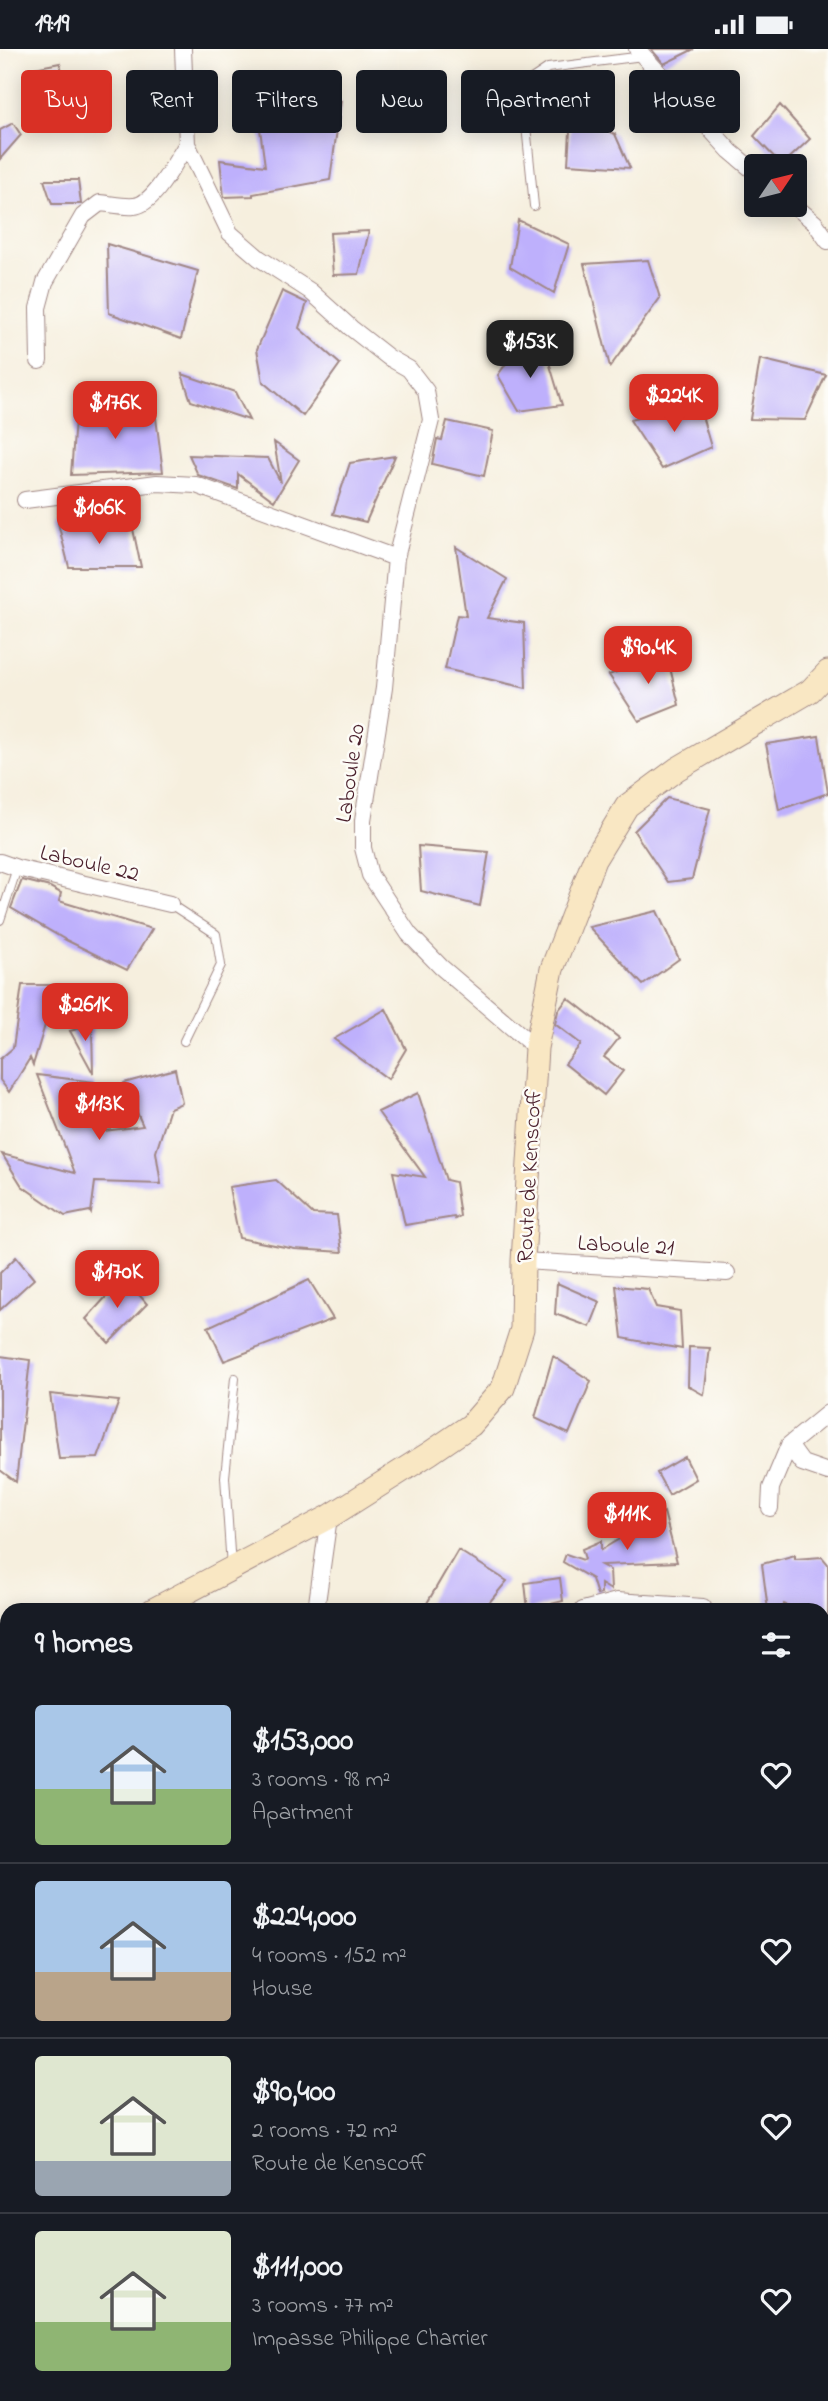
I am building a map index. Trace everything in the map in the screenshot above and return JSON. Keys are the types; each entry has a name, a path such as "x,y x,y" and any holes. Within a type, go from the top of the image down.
{"main road":[{"name":"Route de Kenscoff","path":"167,1603 329,1517 471,1425 503,1388 522,1329 523,1261 536,1048 552,969 594,860 627,806 677,769 810,691 828,672"}],"street":[{"path":"39,362 38,308 45,282 83,216 100,203 135,207 143,203 155,193 187,144 183,49"},
{"path":"640,52 730,151 744,163"},
{"name":"Laboule 20","path":"187,144 230,233 259,258 310,292 388,357 409,369 426,391 431,421 397,558 384,688 363,820 363,848 370,875 409,934 441,967 536,1048"},
{"path":"807,216 828,241"},
{"path":"25,500 157,483 196,485 397,558"},
{"name":"Laboule 22","path":"0,862 170,904"},
{"name":"Laboule 21","path":"523,1261 727,1273"},
{"path":"770,1508 771,1488 789,1445 828,1413"},
{"path":"789,1445 802,1463 828,1472"},
{"path":"317,1603 329,1517"},
{"path":"609,1603 646,1603"}],"lane":[{"path":"534,206 523,95 530,80 548,68 640,52"},
{"path":"0,920 17,868"},
{"path":"170,904 216,934 221,965 184,1041"},
{"path":"232,1570 225,1478 235,1378"}],"building":[{"path":"651,49 694,49 664,64"},
{"path":"60,63 62,70 34,70"},
{"path":"780,105 810,139 794,154 771,154 754,136"},
{"path":"13,123 21,135 0,159 0,130"},
{"path":"261,133 337,133 330,180 253,196 224,197 220,160 265,166"},
{"path":"570,133 613,133 630,168 568,164"},
{"path":"44,180 78,180 81,204 52,204"},
{"path":"518,220 569,244 554,293 510,267"},
{"path":"369,231 359,274 333,275 330,233"},
{"path":"107,244 198,271 181,339 109,313"},
{"path":"648,260 660,298 610,367 584,264"},
{"path":"282,291 307,303 299,328 340,364 303,416 263,382 257,349"},
{"path":"520,344 546,352 562,405 519,411 498,375"},
{"path":"760,359 826,375 805,420 750,419"},
{"path":"182,374 235,392 249,420 191,401"},
{"path":"698,402 711,447 662,469 630,420"},
{"path":"76,405 155,410 163,472 71,475"},
{"path":"447,421 493,431 484,476 432,464 437,439 442,440"},
{"path":"274,442 299,460 274,501 238,474 238,489 198,475 189,455 268,458 281,483"},
{"path":"395,456 366,522 333,514 350,463"},
{"path":"58,523 133,529 141,567 69,567"},
{"path":"456,547 507,579 487,618 524,623 526,688 445,669 457,615 466,616"},
{"path":"666,651 679,705 639,721 609,675"},
{"path":"819,736 828,793 779,810 766,744"},
{"path":"667,798 710,809 692,879 668,882 634,831"},
{"path":"418,846 489,852 480,906 421,891"},
{"path":"22,880 50,887 61,893 59,901 152,929 127,970 66,940 11,908"},
{"path":"657,911 679,959 643,985 589,927"},
{"path":"22,985 57,985 33,1065 30,1058 9,1092 0,1080 0,1059 13,1048"},
{"path":"568,998 619,1038 604,1057 623,1071 604,1095 565,1064 581,1044 555,1024 558,1011"},
{"path":"386,1009 406,1049 388,1079 334,1039"},
{"path":"92,1025 93,1073 70,1031"},
{"path":"175,1069 182,1103 170,1108 156,1152 161,1184 95,1182 91,1213 90,1211 65,1216 22,1186 2,1154 75,1173 37,1075 94,1082 96,1132 143,1126 124,1083"},
{"path":"418,1093 446,1180 455,1182 460,1216 455,1219 454,1217 405,1225 393,1172 425,1177 378,1112"},
{"path":"276,1180 313,1214 337,1215 342,1252 295,1249 239,1238 229,1187"},
{"path":"16,1257 34,1279 0,1310 0,1273"},
{"path":"124,1277 147,1304 109,1343 86,1319"},
{"path":"309,1280 333,1319 224,1361 208,1327"},
{"path":"557,1283 600,1302 590,1327 555,1314"},
{"path":"616,1286 648,1289 656,1307 680,1311 682,1349 622,1338"},
{"path":"689,1347 710,1348 704,1395 688,1386"},
{"path":"0,1356 30,1360 16,1482 0,1470"},
{"path":"553,1356 591,1381 569,1434 535,1418"},
{"path":"50,1394 119,1401 98,1458 59,1459"},
{"path":"685,1457 696,1479 669,1495 657,1473"},
{"path":"664,1512 677,1562 601,1565 610,1570 611,1590 601,1584 601,1594 597,1595 592,1579 563,1562 566,1554 583,1560 582,1549 601,1541 601,1550"},
{"path":"458,1550 507,1581 489,1603 427,1603"},
{"path":"795,1555 795,1559 822,1557 828,1564 828,1603 767,1603 762,1564"},
{"path":"560,1578 563,1601 527,1603 525,1583"}]}
